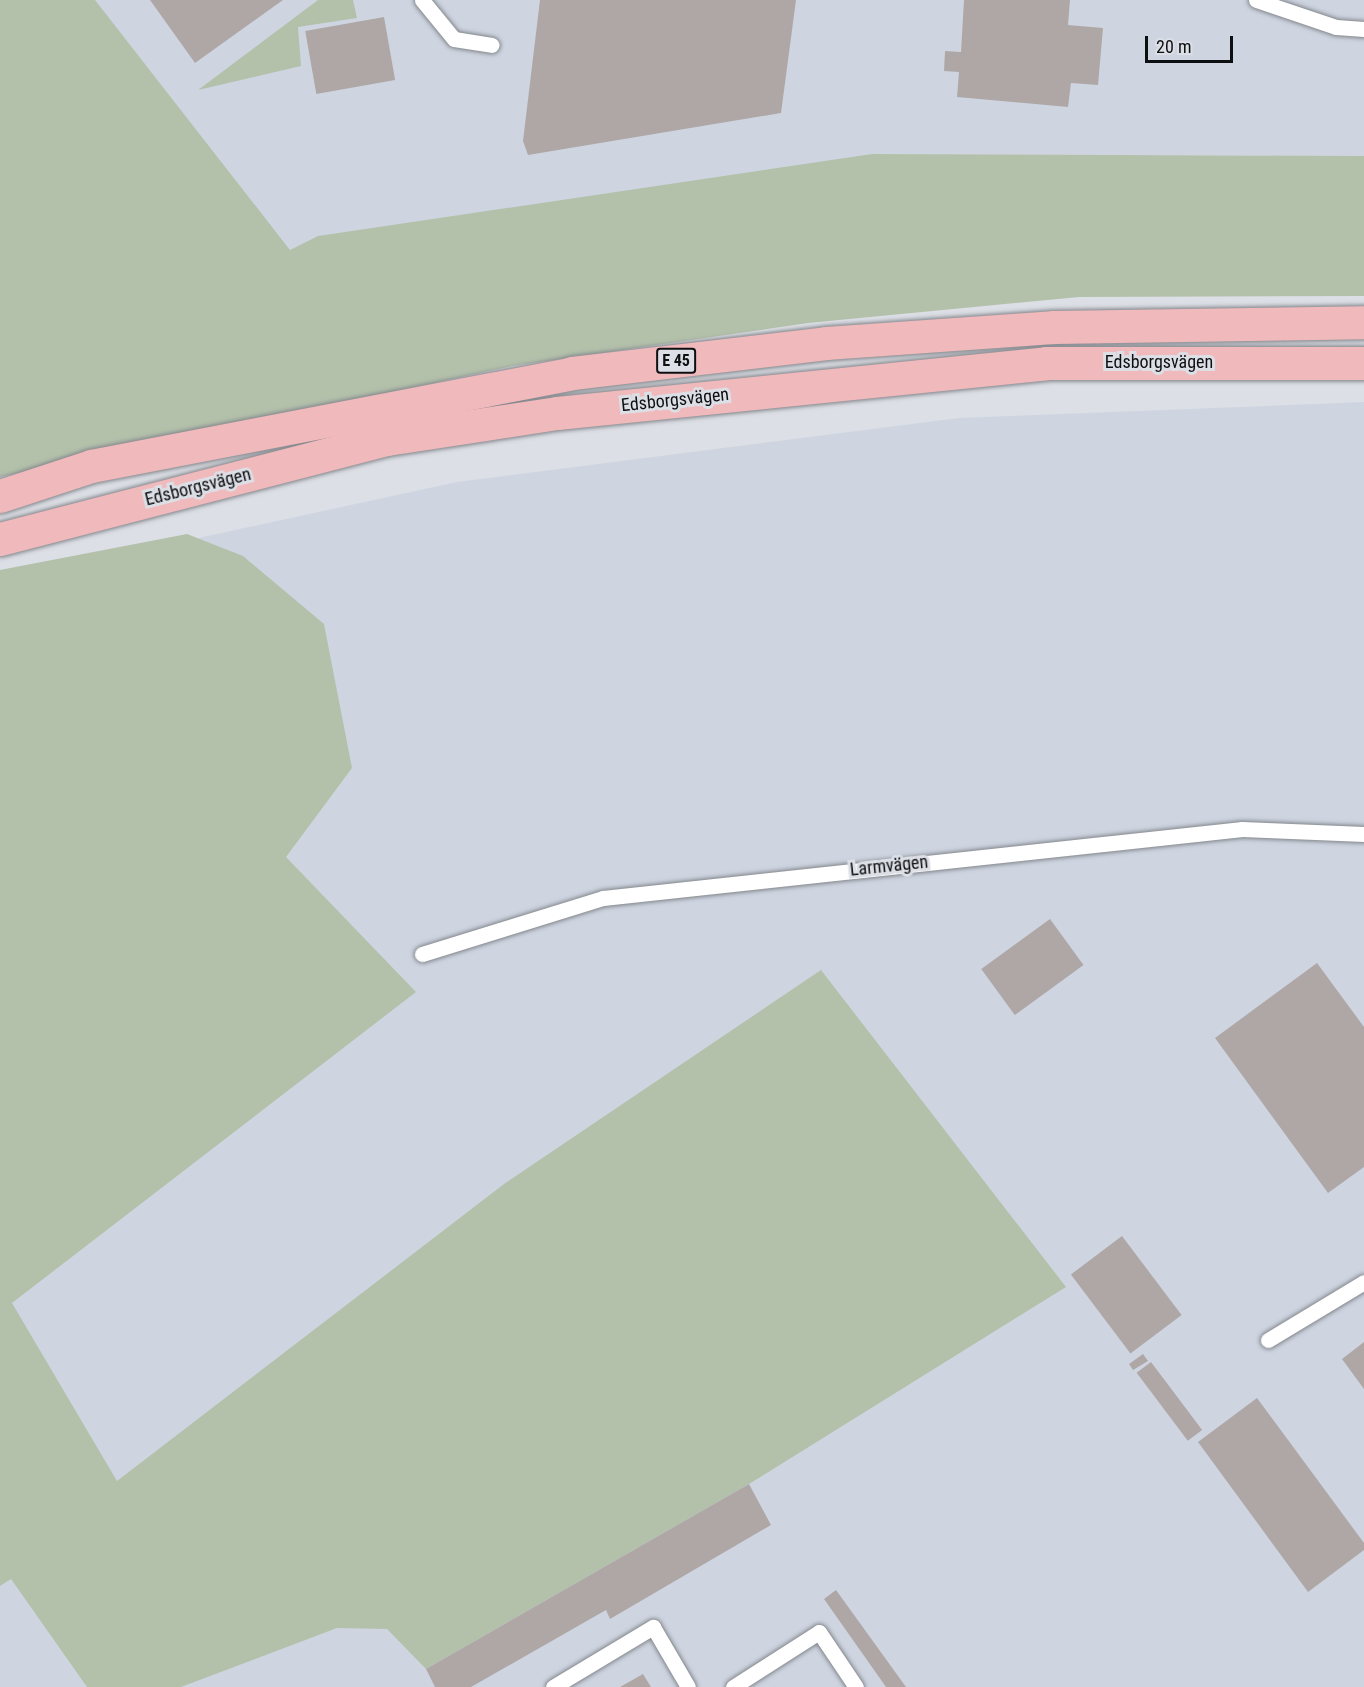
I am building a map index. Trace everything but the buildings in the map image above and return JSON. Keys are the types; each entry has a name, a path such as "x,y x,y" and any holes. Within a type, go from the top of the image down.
{"highway":[{"name":"Edsborgsvägen","path":"0,496 91,466 572,373 826,342 1054,327 1364,322"},
{"name":"Edsborgsvägen","path":"0,539 387,439 557,413 1046,363 1364,363"},
{"name":"E 45","path":"0,549 66,523"}],"lane":[{"path":"422,0 454,39 492,45"},
{"path":"1256,0 1336,27 1364,29"},
{"name":"Larmvägen","path":"422,954 603,898 1242,828 1364,834"},
{"path":"1268,1340 1364,1282"},
{"path":"553,1687 653,1627 688,1687"},
{"path":"734,1687 819,1632 856,1687"}],"shaded area":[{"path":"0,0 1364,0 1364,156 872,154 0,395"},
{"path":"1364,402 1364,1687 0,1687 0,581 457,482 959,418"}],"green space":[{"path":"0,0 95,0 290,250 318,236 872,154 1364,156 1364,296 1079,297 808,323 512,366 0,477"},
{"path":"318,0 353,0 357,18 298,27 301,66 198,90"},
{"path":"187,534 243,556 324,624 352,768 286,857 416,992 12,1303 117,1481 504,1184 821,970 1066,1287 749,1484 426,1669 387,1629 337,1628 181,1687 87,1687 11,1579 0,1586 0,570"}]}
